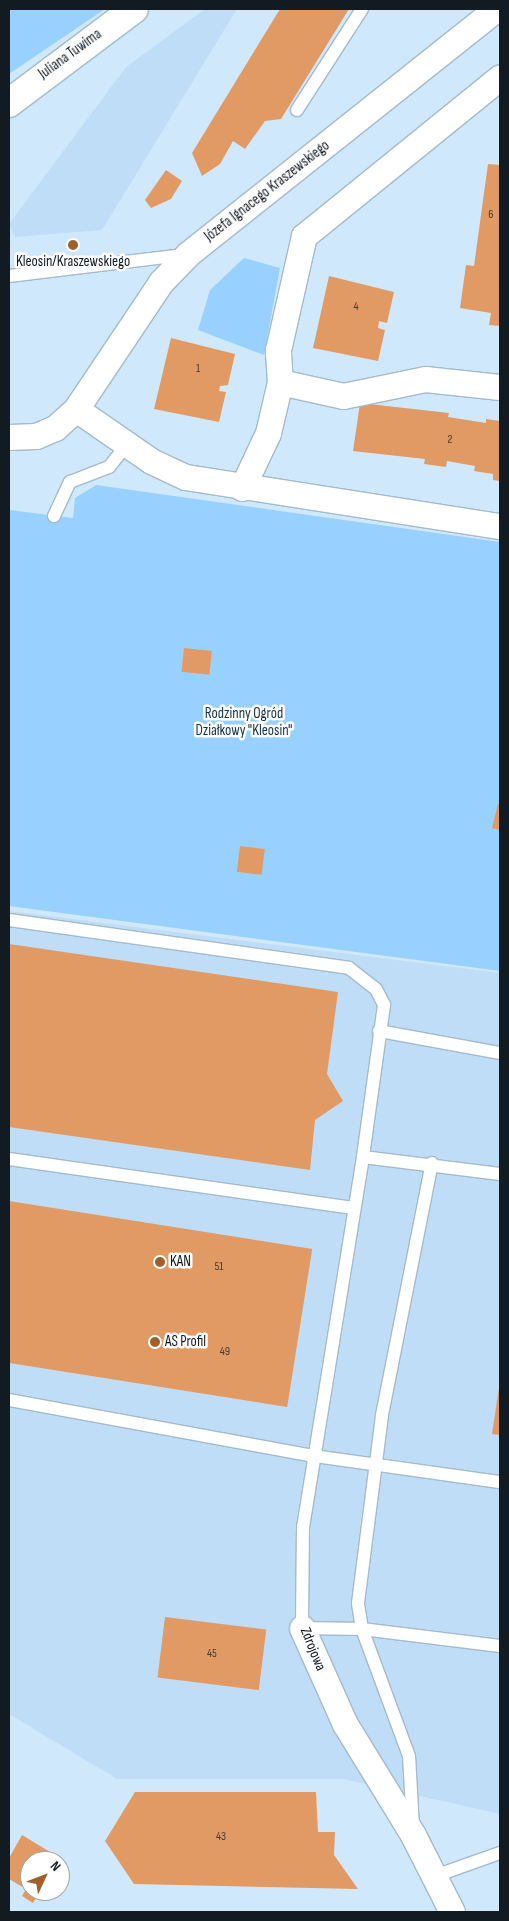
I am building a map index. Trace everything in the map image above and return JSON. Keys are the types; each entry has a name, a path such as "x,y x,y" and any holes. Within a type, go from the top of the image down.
{"street":[{"name":"Juliana Tuwima","path":"9,103 134,9"},
{"name":"Józefa Ignacego Kraszewskiego","path":"9,437 46,432 76,409 161,282 188,254 497,12"},
{"path":"242,488 268,433 280,382 278,350 304,236 500,77"},
{"path":"280,382 337,396 426,379 500,388"},
{"path":"76,409 126,446 186,477 242,488 500,526"},
{"name":"Zdrojowa","path":"302,1628 345,1724 413,1835 452,1912"}],"lane":[{"path":"297,110 362,9"},
{"path":"9,276 188,254"},
{"path":"54,516 70,482 109,467 126,446"},
{"name":"Zdrojowa","path":"9,920 349,968 376,989 384,1005 363,1158 352,1208 303,1526 302,1628"},
{"path":"379,1031 500,1052"},
{"path":"363,1158 432,1163 500,1174"},
{"path":"9,1159 352,1208"},
{"path":"413,1835 409,1756 362,1629 358,1603 376,1463 432,1163"},
{"path":"9,1400 314,1456 376,1463 500,1482"},
{"path":"302,1628 362,1629 500,1646"},
{"path":"435,1876 500,1853"}],"shaded area":[{"path":"205,9 237,9 102,230 15,237 9,224 126,67"},
{"path":"9,911 500,973 500,1814 344,1779 117,1779 9,1714"}],"green space":[{"path":"9,9 105,9 9,74"},
{"path":"244,258 280,268 264,355 198,330 210,290"},
{"name":"Rodzinny Ogród Działkowy \"Kleosin\"","path":"96,485 500,542 500,971 9,906 9,510 73,518 75,498"}],"building":[{"path":"280,9 349,9 281,119 265,121 245,149 233,141 220,164 202,176 192,153"},
{"path":"488,164 500,165 500,326 489,325 491,313 460,308 466,265 474,266"},
{"path":"166,170 182,181 171,199 151,208 145,200"},
{"path":"329,276 394,292 387,323 379,321 378,328 385,330 378,361 313,348"},
{"path":"171,338 235,354 228,385 220,386 219,391 226,392 219,422 154,409"},
{"path":"360,403 449,413 448,417 486,423 486,419 500,421 500,481 493,480 493,474 474,471 475,466 447,461 446,467 424,464 425,459 353,451"},
{"path":"184,648 212,651 209,675 181,672"},
{"path":"498,804 500,804 500,830 492,828"},
{"path":"240,846 265,849 262,875 237,872"},
{"path":"9,944 338,992 327,1074 343,1101 315,1120 310,1170 9,1127"},
{"path":"9,1201 312,1249 287,1407 9,1363"},
{"path":"500,1389 500,1435 492,1434"},
{"path":"165,1617 266,1629 259,1690 158,1678"},
{"path":"135,1792 316,1792 318,1832 335,1832 334,1855 358,1889 134,1884 105,1841"},
{"path":"22,1835 48,1851 20,1851 20,1885 9,1879 9,1858"}],"place":[{"name":"Kleosin/Kraszewskiego","path":"73,245"},
{"name":"KAN","path":"160,1262"},
{"name":"AS Profil","path":"155,1342"}]}
